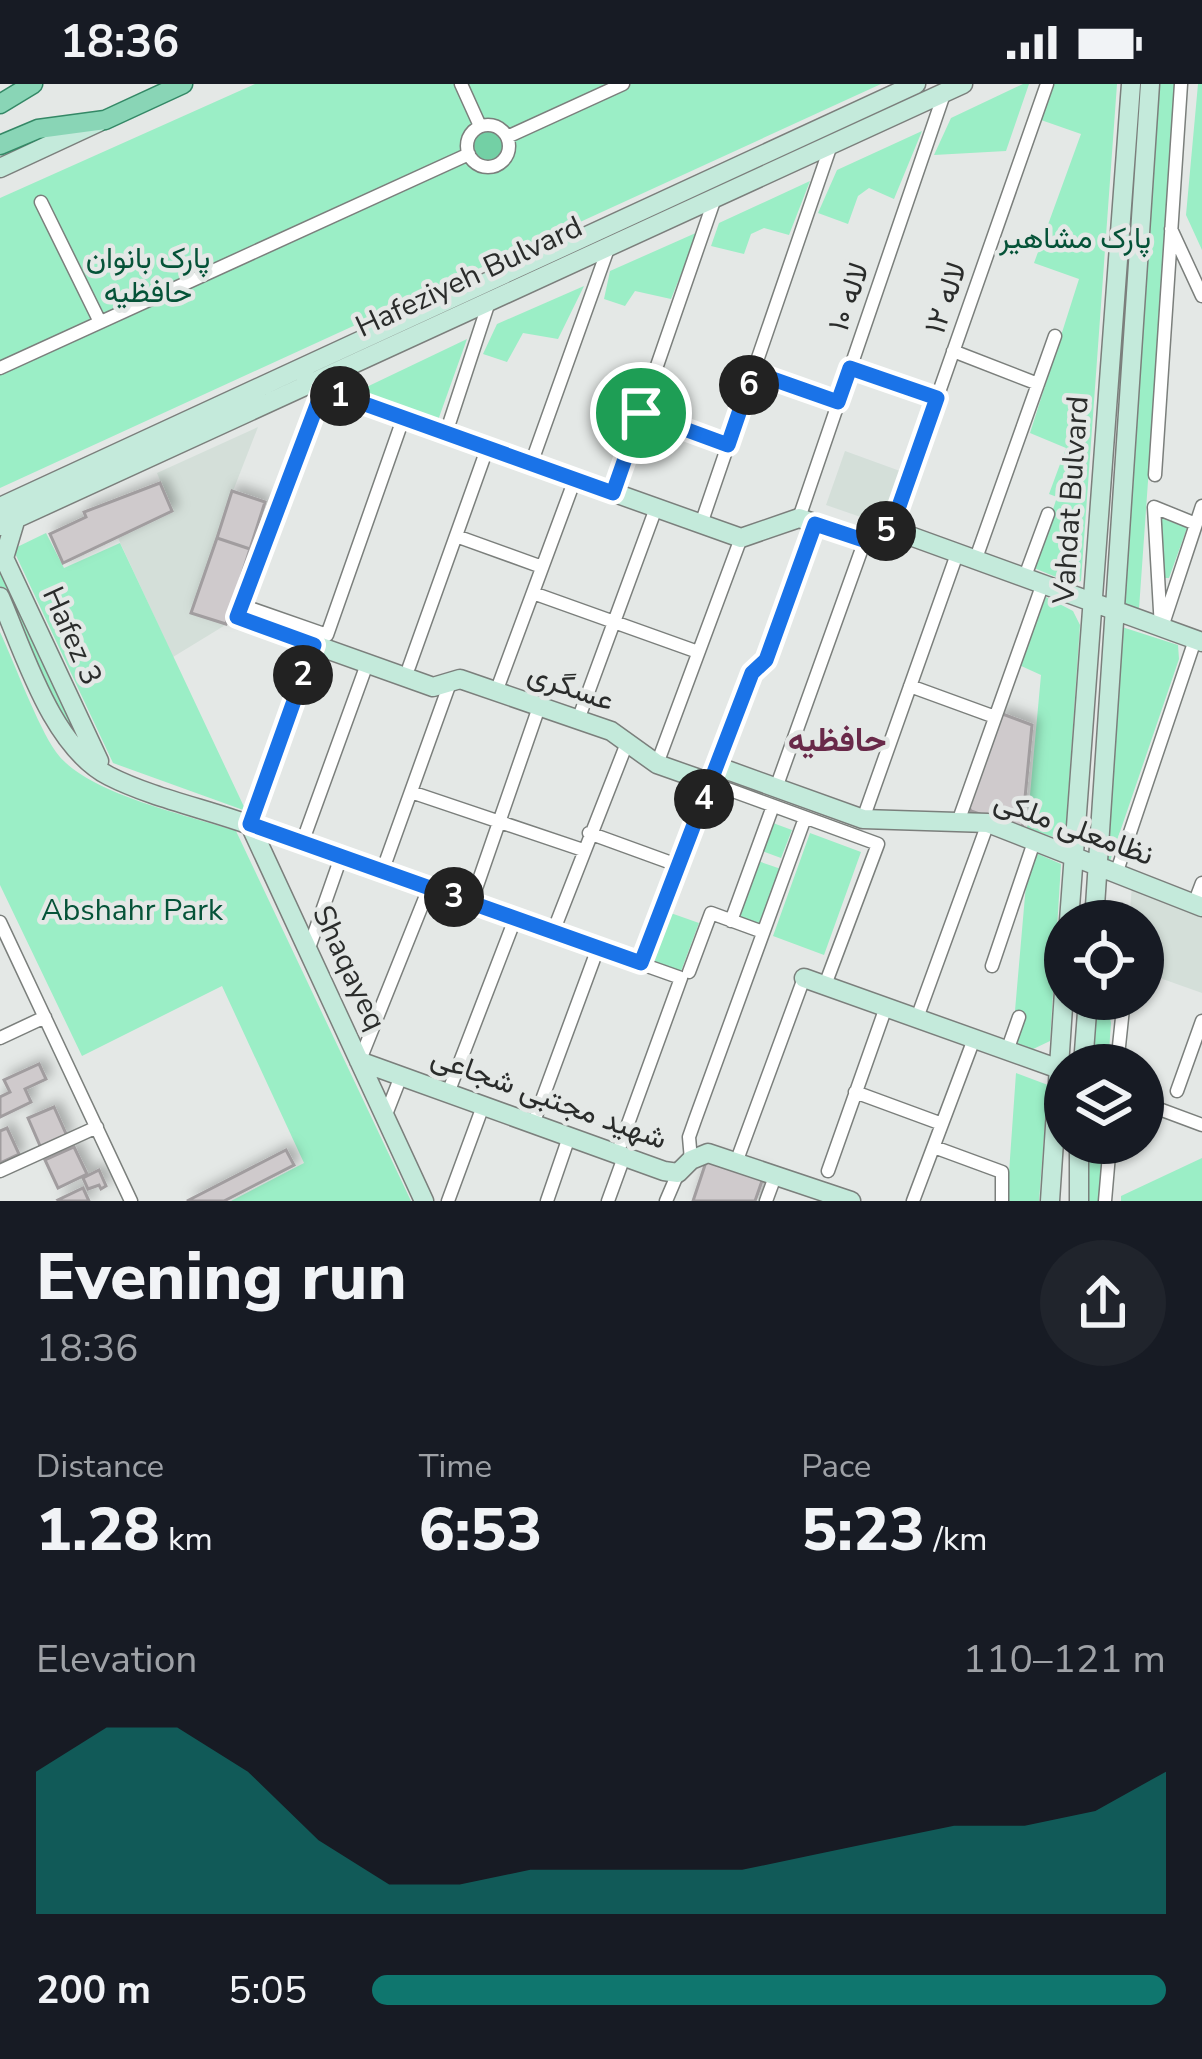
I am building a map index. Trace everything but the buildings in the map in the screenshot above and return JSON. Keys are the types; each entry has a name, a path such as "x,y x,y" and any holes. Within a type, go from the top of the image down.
{"main road":[{"path":"0,104 33,84"},
{"path":"0,145 38,129 105,120 183,84"}],"street":[{"path":"461,84 480,126"},
{"path":"507,137 623,84"},
{"name":"Hafeziyeh Bulvard","path":"311,380 706,178 916,84"},
{"name":"لاله ۱۲","path":"891,529 1047,84"},
{"name":"Vahdat Bulvard","path":"1070,900 1131,84"},
{"name":"Vahdat Bulvard","path":"1099,900 1107,870 1114,611 1150,84"},
{"path":"1155,475 1181,84"},
{"name":"Hafeziyeh Bulvard","path":"5,517 954,88"},
{"name":"لاله ۱۰","path":"641,963 752,673 766,660 838,402 954,88"},
{"path":"0,168 105,120"},
{"path":"480,126 497,127 507,137 508,151 500,163 486,167 469,154 467,140 480,126"},
{"path":"700,524 832,144"},
{"path":"0,368 469,154"},
{"path":"613,493 716,198 706,178"},
{"path":"41,202 100,322"},
{"path":"1171,228 1202,296"},
{"path":"531,464 609,246"},
{"path":"449,421 489,301"},
{"path":"863,819 910,686 1055,336"},
{"path":"953,351 1038,384"},
{"path":"850,368 937,398"},
{"path":"753,372 838,402"},
{"path":"239,611 311,380 403,419 741,538 807,521 866,541 891,529 1199,641 1107,870"},
{"path":"641,413 728,445"},
{"path":"403,419 250,824 685,975"},
{"path":"409,667 488,448"},
{"path":"499,684 574,479"},
{"path":"1161,628 1202,506"},
{"path":"1161,628 1154,507 1196,524"},
{"path":"578,720 656,508"},
{"path":"958,821 995,717 1048,514"},
{"name":"Hafez 3","path":"5,517 4,558 84,735 108,776"},
{"path":"456,536 542,567"},
{"path":"657,764 741,538"},
{"path":"731,920 866,541"},
{"path":"533,593 698,652"},
{"name":"Hafez 3","path":"0,597 63,731 83,756 108,776 250,824"},
{"name":"عسگری","path":"239,611 433,687 460,679 611,731 657,764 714,775"},
{"path":"302,843 367,664"},
{"path":"382,872 450,683"},
{"path":"910,686 995,717"},
{"path":"471,903 539,707"},
{"path":"553,932 627,743"},
{"name":"نظامعلی ملکی","path":"714,775 794,804 863,819 988,823 1198,905"},
{"path":"411,791 583,850"},
{"path":"794,804 806,818 878,844 825,985"},
{"path":"666,1201 685,1166 689,1137 806,818"},
{"path":"917,1018 988,823"},
{"name":"Shaqayeq","path":"250,824 424,1201"},
{"path":"589,833 677,865"},
{"path":"992,966 1034,842"},
{"path":"309,948 341,857"},
{"path":"1198,905 1202,884"},
{"path":"359,1061 429,888"},
{"path":"608,1201 685,975 711,913 763,932"},
{"path":"448,1093 514,919"},
{"path":"0,922 131,1201"},
{"path":"532,1124 598,948"},
{"path":"736,1160 804,978 1044,1064"},
{"path":"828,1171 886,1007"},
{"path":"0,1038 45,1017"},
{"path":"1007,1051 1019,1017"},
{"path":"1177,1091 1202,1021"},
{"path":"913,1201 974,1039"},
{"name":"شهید مجتبی شجاعی","path":"359,1061 621,1156 685,1166 708,1153 851,1201"},
{"path":"385,1117 400,1076"},
{"path":"855,1092 942,1124"},
{"path":"448,1201 483,1106"},
{"path":"1164,1111 1202,1125"},
{"path":"0,1171 97,1127"},
{"path":"547,1201 569,1137"},
{"path":"934,1147 1002,1172 1003,1201"},
{"path":"1050,1201 1053,1164"},
{"path":"1078,1164 1079,1201"},
{"path":"1105,1201 1108,1164"},
{"path":"766,1201 776,1174"}],"shaded area":[{"path":"488,132 498,136 502,146 498,156 488,160 478,156 474,146 478,136"},
{"path":"258,427 233,491 265,502 227,624 173,657 118,538 173,512 157,473"},
{"path":"845,451 900,471 881,524 826,505"},
{"path":"1132,886 1202,913 1202,993 1164,979 1164,900 1131,900"}],"green space":[{"name":"پارک بانوان حافظیه","path":"255,84 881,84 0,488 0,198"},
{"path":"1029,84 1006,151 934,155 951,118"},
{"name":"پارک مشاهیر","path":"1054,84 1117,84 1081,581 1073,584 1034,568 1057,497 1049,494 1066,448 1030,433 1079,279 1034,263 1081,134 1041,120"},
{"path":"1155,84 1176,84 1139,609 1125,607 1120,594"},
{"path":"1198,84 1202,84 1202,250 1186,215"},
{"path":"922,131 894,199 869,188 858,196 848,224 818,213 837,170"},
{"path":"810,181 789,235 764,228 751,234 744,254 711,246 719,223"},
{"path":"698,232 671,299 635,291 625,306 604,299 610,271"},
{"path":"584,286 558,339 523,333 507,362 483,354 497,324"},
{"path":"467,339 437,423 354,393"},
{"path":"1161,518 1187,528 1169,578 1165,578"},
{"name":"Abshahr Park","path":"46,533 64,568 120,543 246,811 113,763 13,549"},
{"path":"0,563 75,730 74,733 0,586"},
{"path":"1046,597 1073,611 1080,625 1065,841 1027,828 1041,675 1019,665"},
{"path":"1122,627 1178,645 1179,659 1109,864 1102,848"},
{"name":"Abshahr Park","path":"0,632 41,726 70,767 113,791 236,831 411,1201 231,1201 304,1163 222,986 82,1056 0,885"},
{"path":"773,823 792,830 781,858 762,851"},
{"path":"810,833 861,852 824,955 773,936"},
{"path":"1029,850 1061,864 1059,900 1044,900 1044,1020 1051,1020 1050,1041 1029,1051 1012,1045"},
{"path":"758,861 781,869 761,925 738,917"},
{"path":"665,911 699,923 680,974 646,962"},
{"path":"1091,1020 1110,1020 1110,1044 1089,1044"},
{"path":"1016,1073 1044,1084 1044,1137 1039,1201 1007,1201"},
{"path":"1202,1158 1202,1201 1121,1201 1121,1196"},
{"path":"1086,1164 1105,1164 1103,1201 1087,1201"}],"district":[{"name":"حافظیه","path":"837,740"}],"route":[{"path":"850,368 937,398 891,529 866,541 815,524 766,660 752,673 641,963 250,824 314,645 237,617 323,389 613,493 641,413 728,445 753,372 838,402 850,368"}]}
